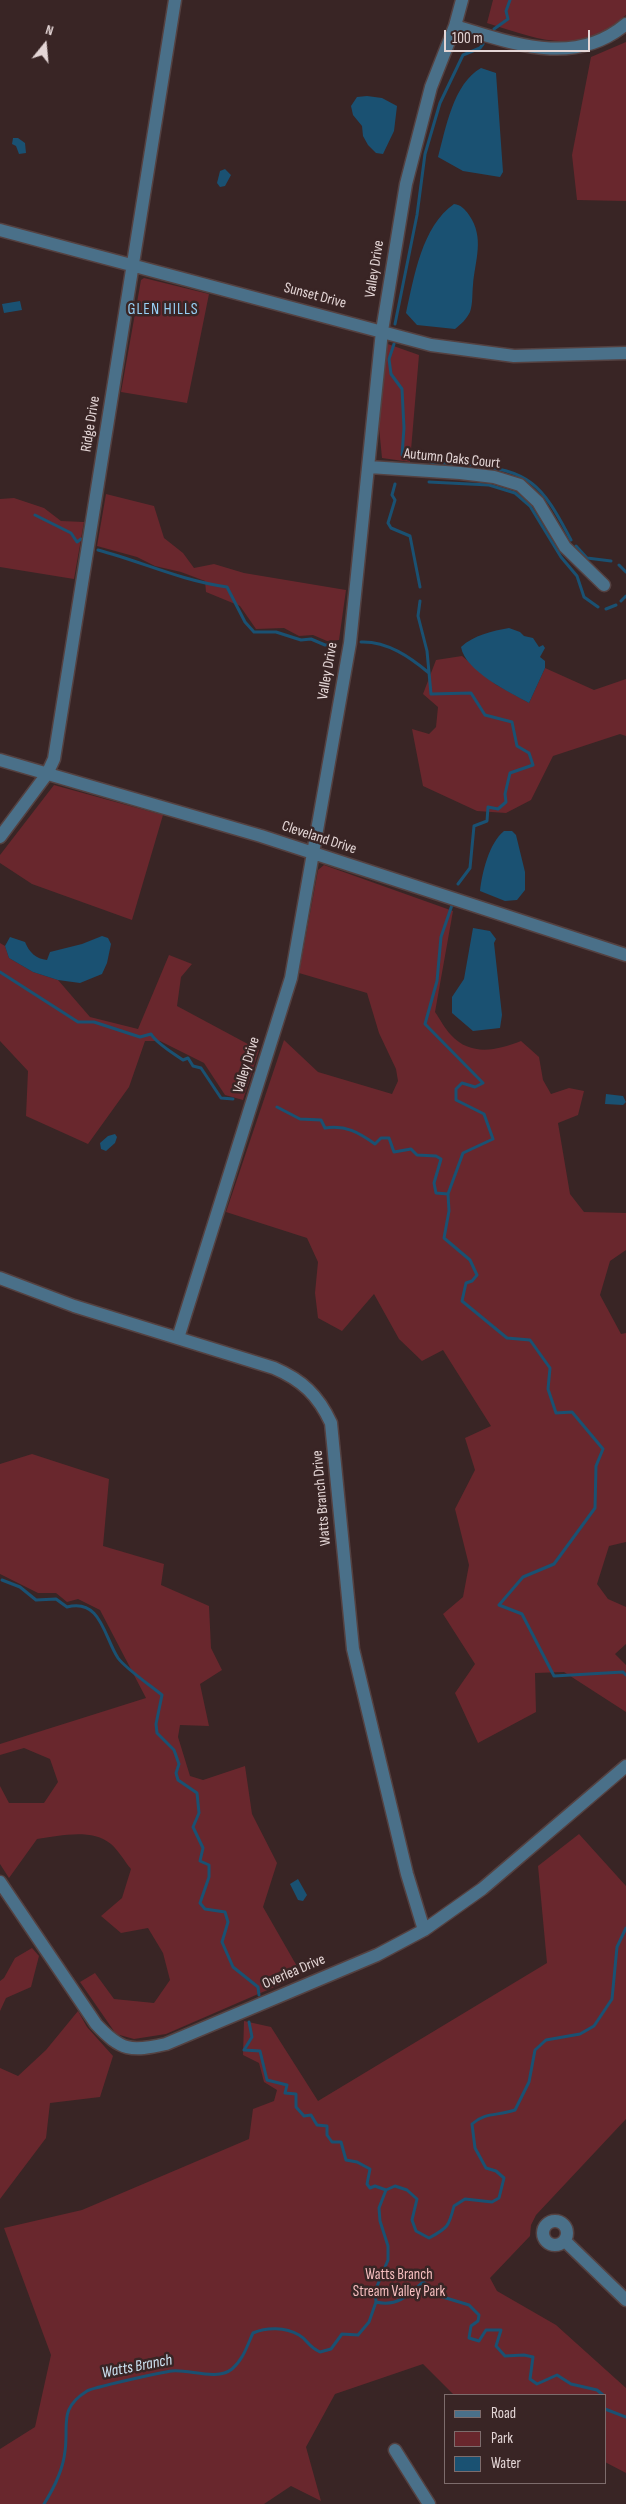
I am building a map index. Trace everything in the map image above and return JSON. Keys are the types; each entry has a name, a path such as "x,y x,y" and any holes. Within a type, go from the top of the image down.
{"street":[{"name":"Ridge Drive","path":"0,837 47,774 55,749 175,0"},
{"name":"Valley Drive","path":"178,1338 291,978 350,644 382,331 413,150 432,87 455,26 462,0"},
{"path":"455,26 531,48 556,50 590,44 610,36 626,24"},
{"name":"Sunset Drive","path":"0,230 133,267 246,294 431,345 486,354 569,356 626,353"},
{"name":"Autumn Oaks Court","path":"369,467 494,477 520,485 538,502 565,547 604,584"},
{"name":"Cleveland Drive","path":"0,760 313,852 626,955"},
{"name":"Watts Branch Drive","path":"0,1278 74,1306 274,1368 307,1386 317,1398 331,1423 354,1648 408,1874 424,1930"},
{"name":"Overlea Drive","path":"0,1882 96,2024 112,2041 132,2049 166,2044 378,1955 424,1930 482,1889 626,1766"},
{"path":"565,2241 626,2300"},
{"path":"395,2450 429,2504"}],"green space":[{"path":"493,0 626,0 626,15 608,28 591,36 559,41 525,35 487,23"},
{"path":"626,42 626,201 577,200 572,155 591,57"},
{"path":"144,278 209,294 187,403 121,392 141,280"},
{"path":"385,343 419,355 410,462 382,458 378,417"},
{"path":"106,494 154,506 164,538 183,553 194,568 214,564 244,573 346,590 339,640 327,641 313,635 299,636 284,628 256,629 240,606 206,592 205,581 181,572 155,566 137,557 97,546"},
{"path":"14,498 44,508 61,521 84,522 74,579 0,567 0,499"},
{"path":"462,656 495,684 529,703 545,668 594,690 626,679 626,736 620,734 553,756 531,800 506,813 477,811 423,786 412,729 429,734 436,727 438,707 423,694 436,660"},
{"path":"54,785 163,815 132,920 32,884 0,863 0,855"},
{"path":"324,865 453,911 435,1012 447,1030 459,1042 476,1049 494,1049 521,1041 539,1057 543,1080 551,1094 569,1088 584,1091 578,1115 558,1123 570,1194 584,1212 626,1213 626,1250 610,1261 600,1295 621,1334 626,1333 626,1542 609,1546 597,1584 608,1599 626,1607 626,1644 615,1654 626,1665 626,1712 564,1672 535,1673 536,1712 478,1743 455,1693 475,1664 443,1614 463,1597 469,1565 455,1509 475,1470 465,1438 491,1426 443,1350 422,1361 399,1339 374,1294 342,1331 318,1318 315,1293 318,1262 307,1238 226,1212 284,1040 318,1072 392,1094 398,1081 396,1069 379,1033 367,993 299,973 318,870"},
{"path":"0,943 5,946 9,958 33,972 58,980 90,1017 138,1029 169,955 192,964 181,977 177,1006 259,1050 243,1100 225,1095 204,1063 160,1041 145,1041 129,1087 88,1144 26,1116 28,1071 0,1041"},
{"path":"32,1454 109,1479 103,1546 164,1564 161,1585 209,1606 211,1648 222,1670 200,1684 209,1726 180,1725 178,1737 190,1776 203,1780 245,1766 252,1814 277,1863 263,1907 302,1975 166,2034 134,2039 116,2034 80,1982 95,1973 114,1999 154,2003 170,1980 163,1953 148,1928 121,1933 101,1916 122,1898 131,1869 114,1847 103,1839 85,1835 75,1834 37,1839 9,1878 0,1864 0,1786 9,1803 44,1803 58,1782 50,1759 24,1748 0,1755 0,1744 146,1698 100,1610 78,1599 67,1602 56,1593 38,1593 0,1574 0,1464"},
{"name":"Watts Branch Stream Valley Park","path":"579,1834 626,1886 626,2119 536,2215 531,2225 530,2236 490,2278 497,2291 556,2325 626,2388 626,2473 606,2463 606,2394 453,2394 423,2364 335,2394 306,2447 321,2501 291,2486 264,2504 0,2504 0,2449 35,2427 51,2355 4,2228 82,2210 249,2139 253,2109 274,2101 277,2090 264,2082 259,2063 243,2055 244,2021 271,2027 318,2101 547,1963 538,1866"},
{"path":"32,1948 39,1956 31,1987 6,1998 0,2011 0,1981 4,1978 15,1958"},
{"path":"78,2011 87,2027 113,2056 100,2097 50,2103 46,2138 0,2199 0,2068 18,2076 46,2050"}],"water":[{"path":"481,68 496,73 503,172 500,177 463,171 438,157 457,96 471,75"},
{"path":"357,97 382,98 397,106 394,131 383,154 376,153 368,145 363,136 362,126 353,115 351,106"},
{"path":"13,138 18,138 25,143 26,153 19,154 16,146 12,144"},
{"path":"225,169 231,175 225,186 220,187 217,183 220,171"},
{"path":"454,204 461,206 466,211 477,232 478,249 470,312 465,320 455,329 417,325 406,313 416,268 434,225"},
{"path":"20,301 22,310 4,313 2,304"},
{"path":"509,628 520,632 524,636 533,638 539,647 543,645 545,648 540,657 545,661 545,668 529,703 500,687 479,672 464,656 461,647 477,637"},
{"path":"504,831 512,831 516,835 525,872 525,890 517,900 505,901 480,891 482,876 490,851"},
{"path":"473,928 490,931 496,939 494,943 502,1015 500,1028 473,1031 452,1013 452,997 464,979"},
{"path":"102,936 108,938 111,944 107,963 102,974 80,983 58,980 33,972 9,958 5,946 10,937 25,942 33,954 47,960 50,952 82,944"},
{"path":"606,1094 623,1096 626,1102 623,1105 605,1104"},
{"path":"115,1134 117,1137 115,1143 106,1151 101,1149 100,1143 108,1136"},
{"path":"298,1879 307,1895 303,1901 298,1900 290,1884"}],"waterway":[{"path":"494,29 508,19 506,11 510,0"},
{"path":"395,324 417,215 425,154 440,103 463,55 480,48 483,44"},
{"path":"394,344 389,359 391,374 402,389 404,428 402,455"},
{"path":"431,462 457,464"},
{"path":"466,464 506,471 532,483 551,505 571,540"},
{"path":"429,482 489,485 515,493 530,506 561,557 577,576 584,597 598,607"},
{"path":"395,484 392,495 395,500 388,523 391,528 410,536 420,587"},
{"path":"35,515 71,533 77,542 81,539"},
{"path":"576,546 587,558 611,561"},
{"path":"98,550 193,580 227,587 245,622 254,632 276,632 301,640 311,639 325,645 335,645"},
{"path":"619,565 626,572"},
{"path":"621,601 626,596"},
{"path":"420,601 418,616 427,651 431,694 471,693 485,715 512,722 517,746 529,753 533,765 510,773 505,794 506,802 498,809 488,807 487,821 474,826 470,868 458,884"},
{"path":"606,609 616,605"},
{"path":"361,642 380,644 398,651 429,673"},
{"path":"452,905 441,937 437,981 425,1024 483,1083 475,1087 462,1083 456,1089 456,1100 484,1114 493,1139 463,1153 448,1194 449,1211 444,1238 470,1260 477,1275 472,1281 466,1283 462,1301 507,1338 530,1340 550,1368 548,1389 556,1413 572,1412 603,1449 596,1466 595,1508 554,1564 523,1577 499,1605 522,1614 554,1676 623,1672 626,1675"},
{"path":"0,972 78,1022 94,1022 140,1037 151,1034 157,1041 183,1060 188,1058 193,1066 201,1068 221,1098 233,1099"},
{"path":"277,1107 300,1119 321,1120 325,1128 332,1127 352,1130 375,1144 381,1138 389,1138 394,1152 411,1149 417,1155 436,1156 441,1159 434,1183 436,1193 448,1194"},
{"path":"2,1580 20,1587 36,1600 56,1599 67,1607 78,1606 87,1608 100,1621 121,1662 162,1695 156,1724 157,1733 174,1750 179,1764 176,1773 178,1780 197,1793 199,1813 193,1827 203,1848 200,1861 209,1865 209,1877 200,1903 205,1909 225,1912 228,1922 222,1942 233,1967 258,1987 259,1995"},
{"name":"Watts Branch","path":"44,2504 55,2485 62,2465 68,2411 72,2404 87,2391 127,2380 172,2371 211,2374 226,2372 232,2369 239,2361 253,2333 264,2330 282,2329 294,2332 302,2337 312,2348 320,2352 331,2349 342,2334 358,2335 369,2322 376,2302 375,2291 388,2260 388,2246 380,2221 379,2208 386,2190 395,2186 407,2190 417,2199 412,2220 416,2231 429,2238 447,2226 454,2206 465,2199 492,2202 499,2198 504,2178 496,2171 486,2168 475,2148 472,2124 487,2116 515,2110 529,2082 535,2050 546,2040 580,2034 594,2026 612,1999 617,1947 626,1928"},
{"path":"249,2022 252,2037 244,2050 260,2051 267,2080 287,2085 285,2093 296,2094 296,2107 304,2116 311,2115 317,2125 327,2126 327,2135 332,2142 341,2142 346,2160 357,2162 370,2169 367,2184 370,2188 375,2186 386,2190"},
{"path":"376,2302 396,2302 407,2296 423,2282 431,2288 433,2294 469,2305 479,2315 478,2321 471,2326 469,2338 479,2341 486,2330 501,2330 496,2346 505,2356 524,2355 533,2357 530,2379 537,2384 557,2375 571,2384 597,2390 602,2394"},
{"path":"606,2409 626,2417"}],"district":[{"name":"GLEN HILLS","path":"163,310"}]}
